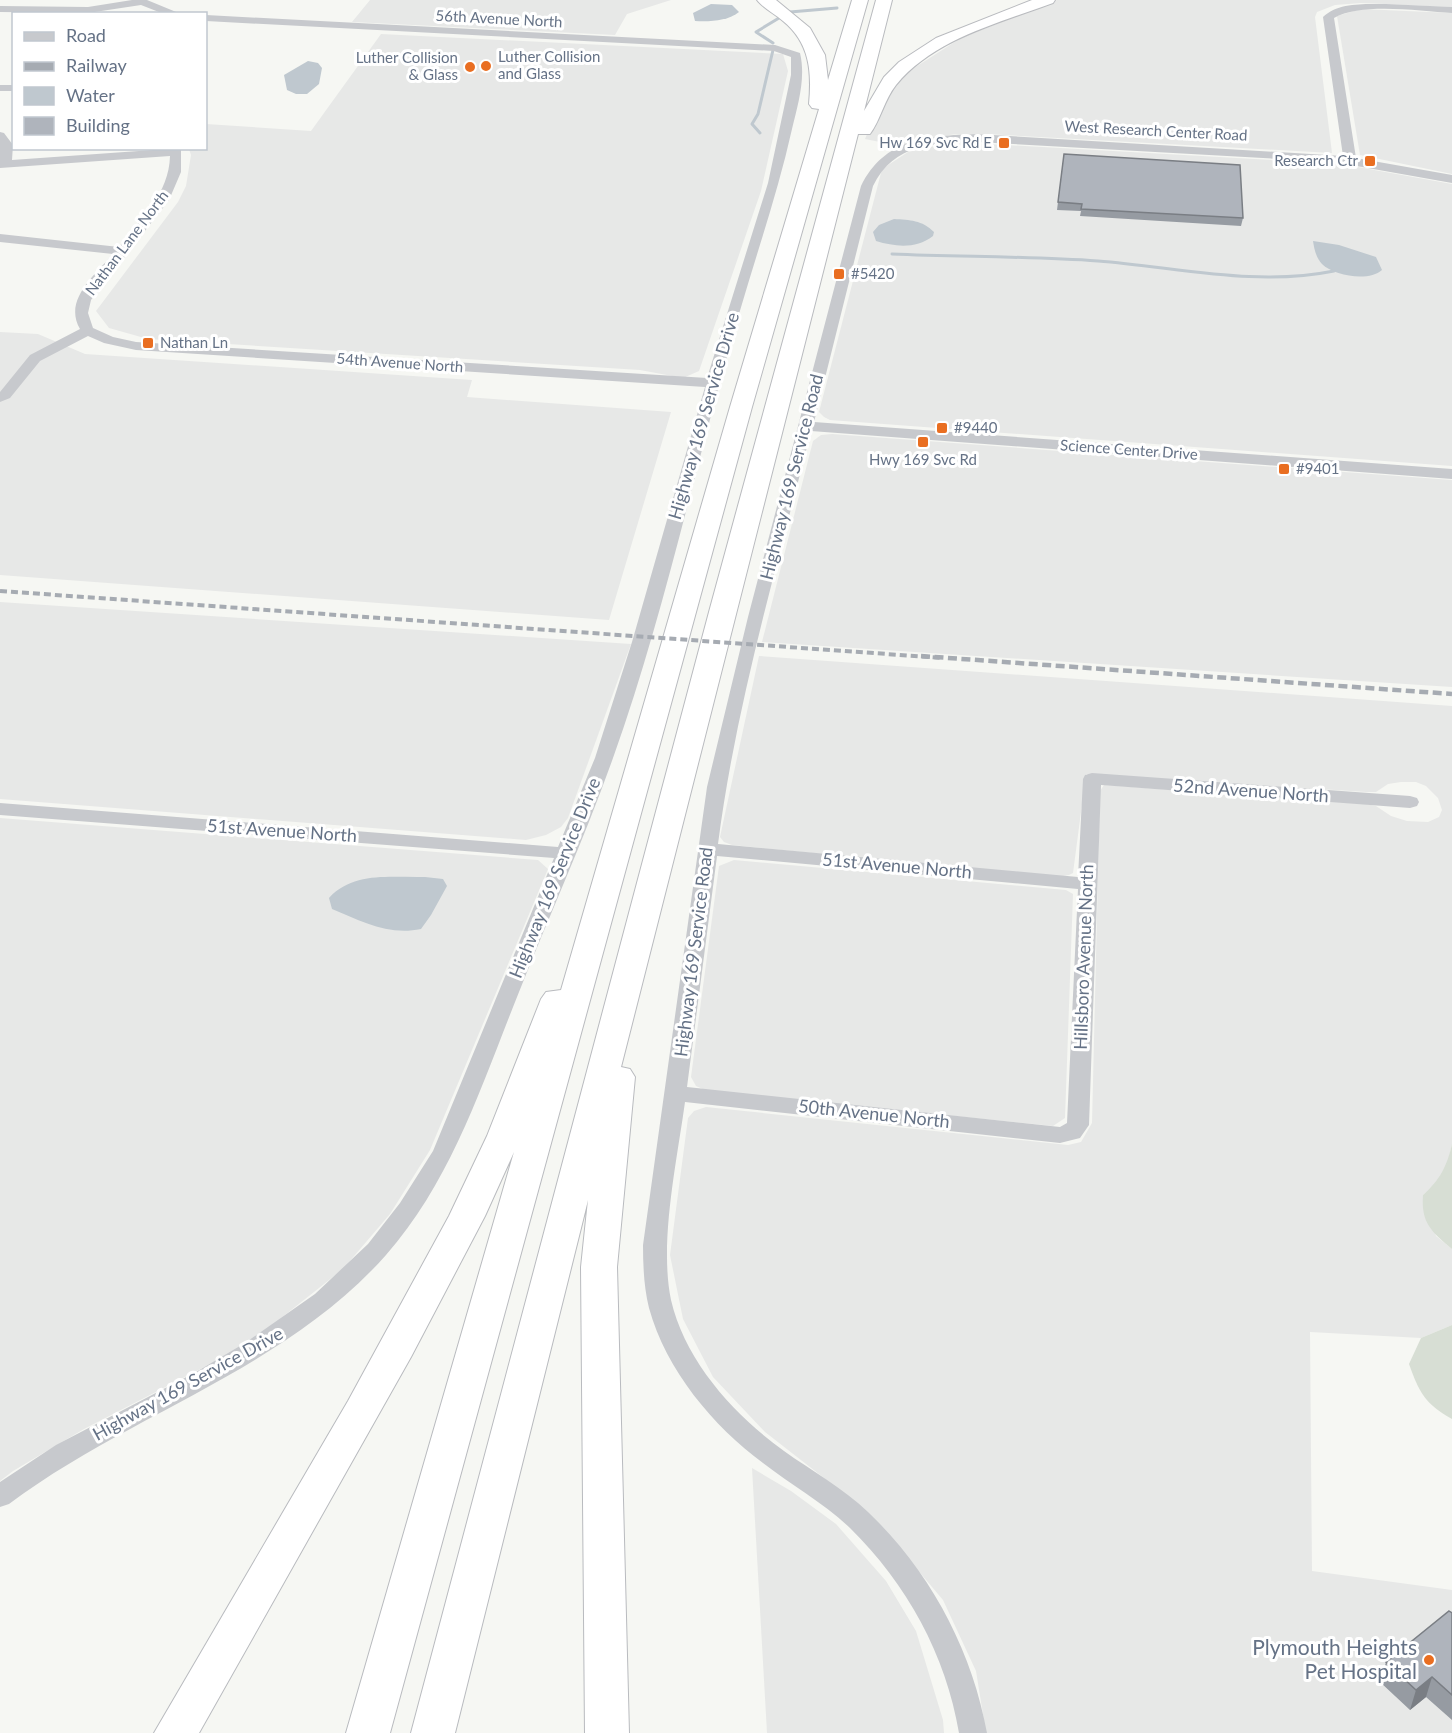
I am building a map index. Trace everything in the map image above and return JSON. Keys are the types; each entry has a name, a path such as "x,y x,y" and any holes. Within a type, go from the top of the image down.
{"highway":[{"path":"765,0 799,27 813,45 817,56 820,83 811,169"},
{"path":"368,1733 860,0"},
{"path":"433,1733 884,0"},
{"path":"834,188 850,163 878,99 891,80 903,69 920,56 953,38 1047,0"},
{"path":"176,1733 357,1416 468,1215 507,1126 566,976 595,928"},
{"path":"607,1733 599,1267 630,971"}],"street":[{"path":"79,12 117,8 139,1 170,12"},
{"path":"1350,160 1328,17 1331,12 1348,7 1452,10"},
{"path":"0,9 52,12"},
{"name":"56th Avenue North","path":"209,22 775,48 790,51"},
{"name":"Highway 169 Service Drive","path":"0,1496 70,1450 183,1390 291,1326 366,1262 411,1205 444,1151 608,747 641,642 713,383 780,159 797,75 796,55 790,51"},
{"path":"0,136 7,145 2,164 176,150"},
{"name":"West Research Center Road","path":"961,138 1350,160 1452,179"},
{"name":"Highway 169 Service Road","path":"961,138 936,140 905,148 888,156 874,169 867,186 722,760 655,1245 658,1293 663,1316 686,1361 717,1404 737,1426 761,1448 830,1496 859,1520 902,1569 923,1602 957,1667 966,1692 974,1733"},
{"name":"Nathan Lane North","path":"88,331 81,320 79,310 86,295 168,192 175,174 176,150"},
{"path":"0,238 122,251"},
{"path":"0,398 5,396 35,358 88,331"},
{"name":"54th Avenue North","path":"88,331 109,340 136,346 713,383"},
{"name":"Science Center Drive","path":"806,426 1452,474"},
{"name":"52nd Avenue North","path":"1092,779 1410,802"},
{"name":"Hillsboro Avenue North","path":"1072,1132 1078,1125 1092,779"},
{"name":"51st Avenue North","path":"0,809 565,853"},
{"name":"51st Avenue North","path":"708,849 1086,884"},
{"name":"50th Avenue North","path":"676,1093 1060,1135 1072,1132"}],"shaded area":[{"path":"370,0 671,0 627,14 615,35 352,22"},
{"path":"1057,0 1452,0 1452,7 1361,3 1335,5 1317,12 1315,17 1332,153 986,134 956,134 923,139 900,146 865,139 879,106 894,85 914,68 961,38"},
{"path":"1361,9 1452,13 1452,174 1360,155 1337,16"},
{"path":"381,34 783,54 788,71 761,191 699,371 683,378 640,370 148,339 109,328 96,311 178,202 186,186 191,155 189,150 207,150 207,124 311,131"},
{"path":"953,142 1341,164 1452,184 1452,466 830,420 824,417 819,412 882,169 908,152"},
{"path":"0,332 38,334 85,354 472,380 467,397 671,412 609,620 0,575"},
{"path":"821,435 1452,480 1452,687 762,642 813,441"},
{"path":"0,602 631,644 568,818 561,827 546,835 526,840 0,799"},
{"path":"759,656 1452,706 1452,1144 1448,1162 1438,1182 1423,1195 1436,1236 1452,1249 1452,1325 1421,1338 1310,1332 1312,1571 1452,1590 1452,1733 986,1733 976,1671 943,1600 889,1536 824,1478 765,1432 713,1377 683,1319 670,1255 688,1118 694,1111 706,1107 1068,1145 1081,1142 1092,1123 1100,791 1104,785 1366,804 1376,806 1391,816 1407,821 1428,822 1439,817 1442,810 1438,798 1426,786 1416,782 1388,784 1376,792 1366,792 1086,774 1073,873 1057,877 732,845 724,842 720,837"},
{"path":"0,818 538,860 548,869 430,1150 390,1214 343,1269 247,1345 84,1429 0,1481"},
{"path":"734,860 1066,890 1073,894 1065,1118 1053,1126 705,1090 696,1086 691,1077 719,866"},
{"path":"1452,1144 1452,1249 1429,1226 1424,1213 1423,1195 1442,1172"},
{"path":"1452,1325 1452,1419 1435,1408 1424,1396 1409,1364 1421,1338"},
{"path":"752,1468 791,1491 836,1524 886,1581 916,1631 943,1720 944,1733 767,1733"}],"water":[{"path":"711,4 732,5 739,12 724,19 695,21 693,13"},
{"path":"308,61 318,63 322,68 319,84 307,94 296,94 287,90 284,75"},
{"path":"894,219 920,223 934,232 933,236 920,243 906,246 876,241 873,232 879,225"},
{"path":"1313,241 1339,245 1376,257 1382,270 1376,274 1360,277 1335,272 1320,262"},
{"path":"386,877 443,879 447,886 421,929 397,931 386,929 332,909 329,898 350,883"}],"building":[{"path":"1064,154 1240,165 1243,218 1081,209 1082,204 1058,202"},
{"path":"1449,1611 1452,1613 1452,1695 1432,1677 1416,1690 1386,1662"}],"waterway":[{"path":"790,12 837,8"},
{"path":"773,43 756,32 784,15"},
{"path":"760,133 752,124 758,114 773,50"},
{"path":"892,254 1098,261 1245,276 1275,277 1334,271"}],"railway":[{"path":"0,591 943,658"},
{"path":"921,656 1452,694"}],"place":[{"name":"Luther Collision and Glass","path":"486,66"},
{"name":"Luther Collision & Glass","path":"470,67"},
{"name":"Hw 169 Svc Rd E","path":"1004,143"},
{"name":"Research Ctr","path":"1370,161"},
{"name":"#5420","path":"839,274"},
{"name":"Nathan Ln","path":"148,343"},
{"name":"#9440","path":"942,428"},
{"name":"Hwy 169 Svc Rd","path":"923,442"},
{"name":"#9401","path":"1284,469"},
{"name":"Plymouth Heights Pet Hospital","path":"1429,1660"}]}
